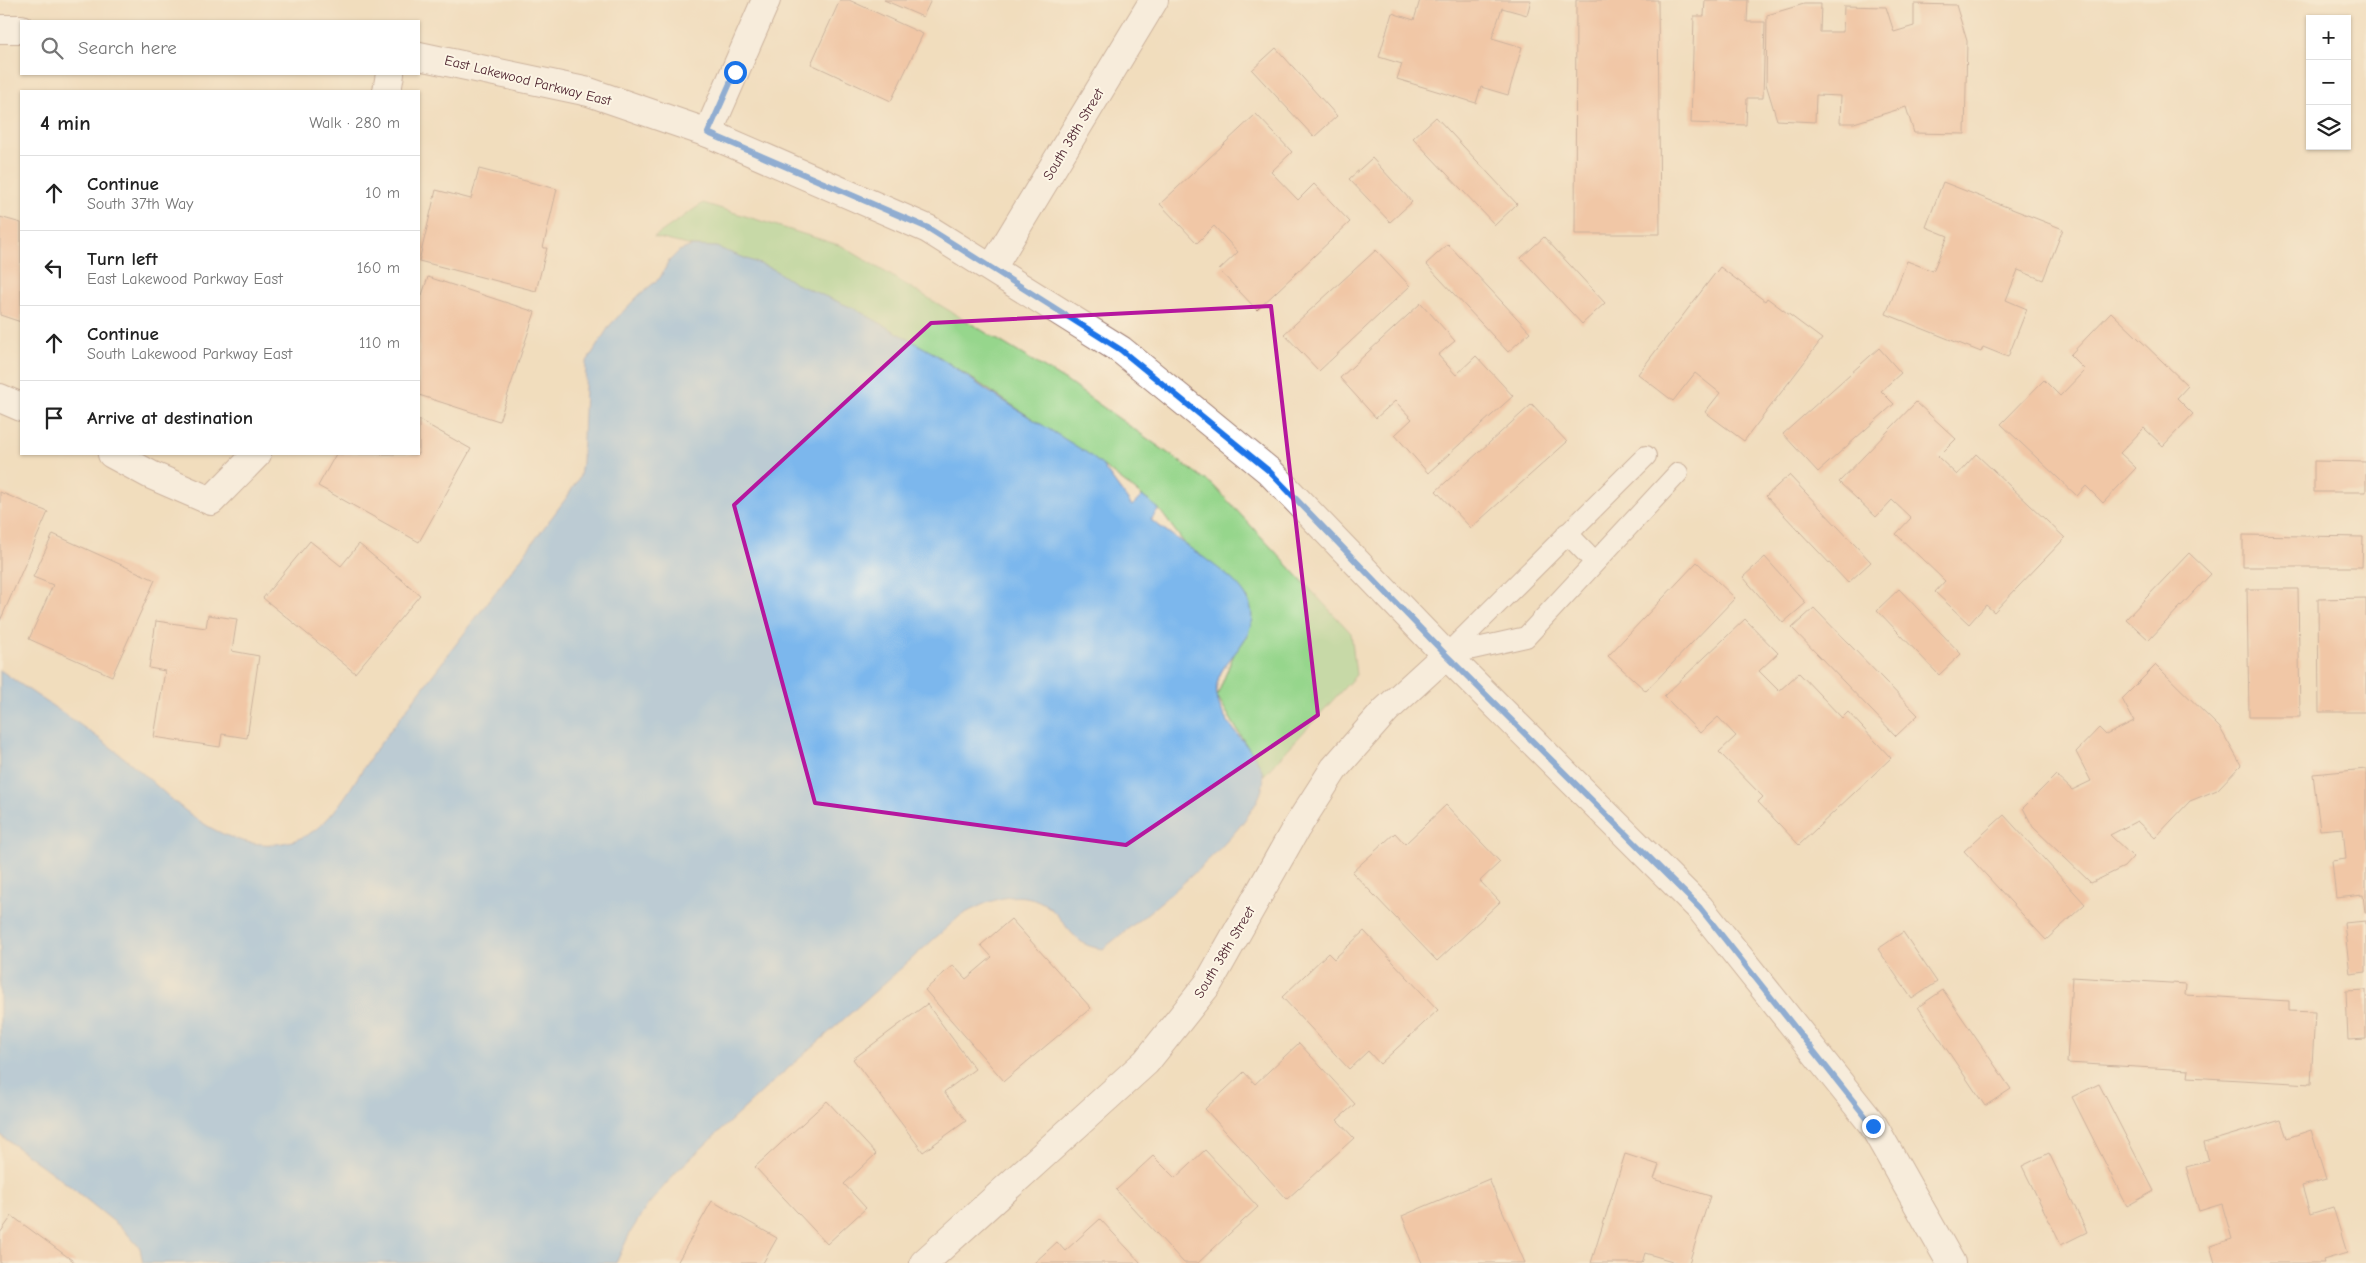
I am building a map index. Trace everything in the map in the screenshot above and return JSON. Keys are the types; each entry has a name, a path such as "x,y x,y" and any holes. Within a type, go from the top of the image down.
{"street":[{"path":"708,133 766,0"},
{"name":"South 38th Street","path":"992,268 1154,0"},
{"path":"0,29 20,29"},
{"name":"East Lakewood Parkway East","path":"420,56 589,92 708,133 928,228 1121,350 1269,471 1446,655 1700,908 1873,1126 1951,1263"},
{"path":"387,90 390,75"},
{"path":"0,398 20,407"},
{"path":"114,455 151,475 211,502 256,455"},
{"name":"South 38th Street","path":"924,1263 1146,1062 1208,984 1295,830 1334,769 1386,710 1446,655"}],"lane":[{"path":"1446,655 1646,456"},
{"path":"1446,655 1526,637 1678,473"},
{"path":"1567,533 1595,562"}],"highlighted area":[{"path":"1271,306 1318,715 1126,845 815,803 734,505 931,323"}],"green space":[{"path":"703,203 842,246 1066,381 1213,485 1351,633 1356,675 1264,775 1217,696 1234,654 1248,635 1248,598 1185,544 1159,509 1102,465 935,354 716,247 692,246 654,237"}],"water":[{"path":"692,246 716,247 773,269 794,283 855,309 935,354 988,391 1087,453 1102,465 1132,506 1142,496 1159,509 1151,520 1229,577 1247,598 1251,610 1251,622 1246,637 1221,672 1217,683 1217,696 1220,707 1232,728 1260,765 1263,774 1260,794 1247,817 1200,868 1103,949 1089,946 1080,941 1050,908 1028,897 1016,896 993,901 960,916 765,1089 678,1170 647,1206 630,1233 616,1263 143,1263 140,1248 123,1229 66,1183 0,1135 0,670 96,736 127,760 179,806 207,826 222,834 257,844 286,843 304,837 331,815 377,748 567,497 580,476 582,462 586,363 610,325 639,295 660,278 669,261 679,251"}],"building":[{"path":"840,0 849,0 923,34 891,101 811,64"},
{"path":"884,0 931,0 923,17"},
{"path":"1420,0 1531,0 1527,15 1502,8 1492,38 1522,47 1508,95 1481,87 1476,103 1397,79 1402,64 1379,57 1392,13 1414,20"},
{"path":"1576,0 1658,0 1660,234 1575,234"},
{"path":"1705,0 1748,0 1747,22 1765,22 1763,98 1747,98 1746,125 1691,123 1694,16 1704,16"},
{"path":"1804,4 1821,4 1820,32 1843,32 1844,6 1886,7 1894,32 1914,26 1914,4 1956,5 1967,41 1965,134 1914,133 1906,107 1854,123 1840,123 1841,96 1816,95 1815,122 1777,120 1766,84 1767,15"},
{"path":"1276,48 1337,116 1314,137 1252,70"},
{"path":"1256,114 1292,152 1271,172 1298,200 1314,184 1350,222 1257,310 1219,270 1238,252 1214,226 1197,243 1160,204"},
{"path":"1436,117 1517,204 1495,225 1413,138"},
{"path":"1372,158 1412,202 1390,222 1349,179"},
{"path":"479,169 557,189 543,248 547,248 536,291 420,261 436,190 471,199"},
{"path":"1943,182 2063,229 2043,280 2018,270 2006,300 2027,309 2008,357 1983,347 1981,352 1886,314 1907,261 1933,271 1948,236 1926,227"},
{"path":"0,217 20,223 20,322 0,315"},
{"path":"1544,237 1605,303 1582,324 1521,258"},
{"path":"1448,244 1530,332 1508,352 1426,264"},
{"path":"1376,250 1410,286 1319,371 1284,334"},
{"path":"1720,267 1765,301 1767,298 1822,339 1744,441 1705,412 1720,393 1695,373 1673,401 1638,374"},
{"path":"428,277 535,312 499,421 420,395 420,301"},
{"path":"1421,303 1455,341 1438,355 1456,375 1476,356 1513,396 1428,473 1395,435 1412,419 1395,401 1376,418 1340,378"},
{"path":"2111,312 2188,386 2177,398 2193,414 2163,446 2144,428 2120,453 2136,468 2103,503 2086,486 2077,496 2001,424 2044,380 2060,396 2085,370 2070,355"},
{"path":"1879,348 1901,373 1881,391 1894,404 1818,472 1783,434"},
{"path":"1916,402 1956,439 1938,457 1957,475 1976,454 2065,538 1994,612 1986,605 1969,624 1935,592 1945,581 1896,534 1911,518 1892,500 1876,517 1839,482"},
{"path":"1532,404 1567,442 1471,528 1436,491"},
{"path":"420,421 471,449 419,542 318,486 335,455 420,455"},
{"path":"2314,461 2366,462 2366,492 2314,492"},
{"path":"1789,475 1871,562 1848,583 1766,496"},
{"path":"0,492 48,512 0,621"},
{"path":"53,534 155,580 112,676 29,639 53,585 33,577"},
{"path":"2243,535 2363,537 2362,567 2243,567"},
{"path":"310,541 341,566 359,544 420,595 355,673 263,598"},
{"path":"2189,553 2211,574 2149,640 2126,619"},
{"path":"1765,557 1806,603 1783,623 1743,577"},
{"path":"1697,562 1735,598 1646,691 1608,656"},
{"path":"1899,589 1961,654 1939,675 1877,610"},
{"path":"2247,589 2298,589 2300,717 2249,717"},
{"path":"2366,598 2366,712 2319,712 2318,599"},
{"path":"1814,608 1918,715 1896,736 1792,628"},
{"path":"208,615 237,619 232,651 259,656 247,738 222,734 220,747 154,737 165,671 149,668 156,621 206,628"},
{"path":"1745,619 1778,653 1759,671 1779,691 1799,673 1842,718 1848,712 1891,758 1799,845 1758,802 1763,797 1719,752 1736,736 1718,717 1700,733 1664,696"},
{"path":"2156,665 2220,728 2241,765 2217,790 2190,801 2155,838 2137,821 2110,835 2133,857 2124,867 2091,883 2033,827 2023,808 2056,775 2072,790 2091,781 2076,752 2099,728 2106,735 2134,721 2122,699"},
{"path":"2366,769 2365,913 2363,895 2336,898 2332,861 2346,859 2343,828 2320,830 2313,774"},
{"path":"1446,805 1500,862 1480,881 1500,902 1437,961 1352,872 1395,833 1405,844"},
{"path":"2004,815 2085,904 2046,940 1964,851"},
{"path":"1011,919 1091,1008 1004,1081 925,990 953,965 966,979 992,957 981,945"},
{"path":"2366,921 2366,972 2350,974 2344,923"},
{"path":"1364,931 1438,1010 1380,1064 1368,1051 1349,1069 1282,997 1328,953 1334,959"},
{"path":"1903,932 1937,982 1912,999 1878,949"},
{"path":"2072,977 2186,984 2185,995 2289,1001 2289,1011 2315,1012 2311,1084 2188,1077 2189,1070 2067,1063"},
{"path":"1943,990 2011,1089 1985,1106 1918,1007"},
{"path":"2366,990 2366,1039 2348,1040 2346,991"},
{"path":"927,1004 975,1069 944,1092 966,1121 923,1152 853,1059"},
{"path":"1299,1043 1355,1104 1337,1120 1354,1138 1287,1199 1205,1109 1244,1072 1255,1084"},
{"path":"2099,1084 2154,1191 2127,1206 2072,1097"},
{"path":"827,1101 876,1154 844,1184 866,1208 827,1244 755,1167"},
{"path":"2281,1120 2287,1138 2311,1130 2326,1179 2302,1186 2310,1214 2333,1207 2347,1253 2323,1260 2324,1263 2215,1263 2210,1246 2232,1239 2222,1204 2199,1211 2186,1167 2209,1161 2204,1143"},
{"path":"1205,1150 1258,1207 1198,1263 1184,1263 1116,1190 1153,1156 1175,1178"},
{"path":"2049,1153 2087,1232 2061,1245 2022,1166"},
{"path":"1625,1154 1659,1165 1654,1179 1710,1196 1689,1263 1679,1263 1645,1253 1642,1263 1591,1263"},
{"path":"1489,1179 1525,1263 1422,1263 1402,1216"},
{"path":"712,1201 777,1238 763,1263 677,1263"},
{"path":"12,1216 76,1263 0,1263 0,1233"},
{"path":"1100,1219 1141,1263 1034,1263 1057,1242 1065,1251"}],"route":[{"path":"735,72 708,133 928,228 1121,350 1269,471 1446,655 1700,908 1873,1126"}]}
